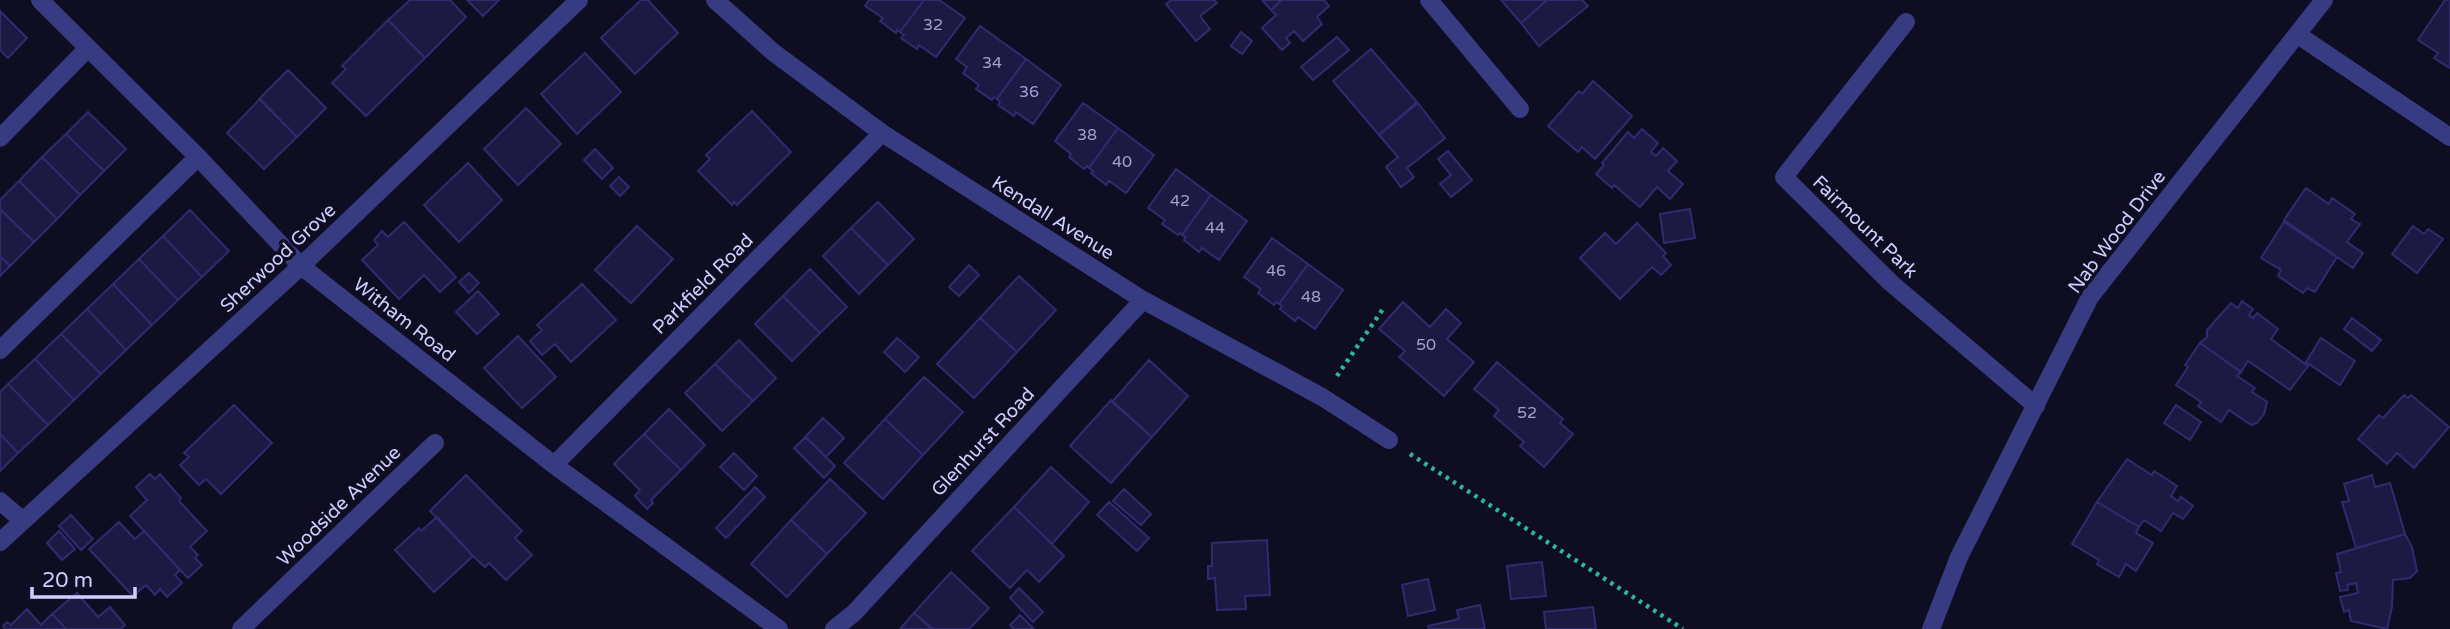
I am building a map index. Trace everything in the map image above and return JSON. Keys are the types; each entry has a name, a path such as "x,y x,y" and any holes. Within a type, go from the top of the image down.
{"street":[{"name":"Witham Road","path":"40,0 198,157 301,266 554,465 779,629"},
{"name":"Sherwood Grove","path":"0,542 301,266 579,0"},
{"name":"Kendall Avenue","path":"715,0 773,52 882,133 1143,300 1322,397 1389,440"},
{"path":"1429,0 1520,109"},
{"name":"Nab Wood Drive","path":"1931,629 1959,557 2091,297 2324,0"},
{"name":"Fairmount Park","path":"1906,22 1784,177 1891,283 2036,406"},
{"path":"2298,35 2450,137"},
{"path":"0,138 88,48"},
{"name":"Parkfield Road","path":"554,465 882,133"},
{"path":"0,351 198,157"},
{"name":"Glenhurst Road","path":"834,629 854,612 1143,300"},
{"name":"Woodside Avenue","path":"241,629 435,443"},
{"path":"0,500 22,520"}],"path":[{"path":"1322,397 1385,306"},
{"path":"1389,440 1684,629"}],"building":[{"path":"410,0 450,0 466,17 425,58 388,20"},
{"path":"467,0 499,0 483,16"},
{"path":"641,0 648,0 678,33 635,74 601,38"},
{"path":"869,0 924,0 900,32 897,30 896,33 880,21 883,18 865,6"},
{"path":"924,0 939,0 965,18 936,57 919,45 917,49 901,38 904,35 900,32"},
{"path":"1171,0 1214,0 1217,3 1200,16 1210,29 1196,41 1166,4"},
{"path":"1262,0 1282,0 1271,10"},
{"path":"1282,0 1324,0 1329,6 1317,17 1322,24 1303,41 1294,31 1286,38 1290,43 1282,50 1262,28 1276,15 1271,10"},
{"path":"1501,0 1547,0 1521,23"},
{"path":"1547,0 1582,0 1588,6 1539,46 1521,23"},
{"path":"2445,0 2450,0 2450,68 2434,58 2438,53 2418,40"},
{"path":"0,11 27,38 8,58 0,50"},
{"path":"388,20 425,58 366,116 332,83 346,69 342,66"},
{"path":"980,26 1026,59 997,99 994,97 992,100 976,89 979,85 963,73 967,67 956,59"},
{"path":"1241,32 1252,41 1242,54 1231,46"},
{"path":"1337,37 1349,50 1313,80 1301,67"},
{"path":"1371,49 1417,102 1379,135 1333,81"},
{"path":"585,53 621,92 577,134 541,94"},
{"path":"1026,59 1061,85 1033,124 1016,112 1014,116 998,105 1000,102 997,99"},
{"path":"288,70 326,108 297,137 259,99"},
{"path":"1593,81 1632,116 1595,159 1582,147 1578,152 1548,126 1579,91 1582,94"},
{"path":"260,99 297,137 264,169 227,133"},
{"path":"1083,103 1118,128 1089,168 1087,166 1084,169 1055,141"},
{"path":"1418,103 1445,138 1407,168 1414,177 1401,187 1386,167 1398,157 1379,135"},
{"path":"526,108 561,144 518,185 484,149"},
{"path":"752,111 791,152 737,205 734,202 732,205 698,171 710,159 706,155"},
{"path":"88,112 126,149 104,171 66,134"},
{"path":"1118,128 1154,155 1126,193 1109,181 1106,185 1091,173 1093,171 1089,168"},
{"path":"1642,129 1658,143 1651,152 1656,156 1663,148 1677,161 1668,171 1683,184 1670,199 1657,187 1640,207 1596,174 1628,132 1634,138"},
{"path":"66,134 104,171 80,195 42,157"},
{"path":"595,149 613,168 602,179 584,160"},
{"path":"1448,151 1472,180 1451,197 1440,184 1451,175 1438,159"},
{"path":"42,157 80,195 57,219 19,181"},
{"path":"468,163 502,200 459,242 424,205"},
{"path":"1176,169 1211,195 1182,235 1162,224 1165,220 1148,208"},
{"path":"619,177 629,187 620,196 610,186"},
{"path":"19,181 57,219 34,242 0,209 0,200"},
{"path":"2306,188 2329,204 2332,198 2355,214 2351,219 2360,224 2347,242 2363,253 2353,268 2284,220"},
{"path":"1211,195 1247,221 1219,260 1202,248 1199,252 1184,240 1186,237 1182,235"},
{"path":"878,202 914,239 888,265 851,228"},
{"path":"0,209 34,242 10,266 0,256"},
{"path":"1690,209 1695,238 1664,243 1660,214"},
{"path":"190,210 229,251 202,277 163,236"},
{"path":"404,222 456,277 440,292 424,275 399,299 362,260 378,245 374,240 382,231 388,237"},
{"path":"2284,222 2337,257 2315,292 2307,288 2303,293 2278,276 2281,270 2261,258"},
{"path":"1637,223 1666,253 1663,256 1671,265 1661,275 1652,267 1620,299 1580,258 1605,233 1616,244"},
{"path":"637,226 673,259 631,303 595,270"},
{"path":"2413,226 2424,234 2428,229 2443,239 2417,273 2392,254"},
{"path":"851,228 888,265 859,294 823,256"},
{"path":"163,236 202,277 178,300 139,259"},
{"path":"1272,238 1308,264 1279,304 1276,302 1274,305 1258,293 1261,289 1244,277"},
{"path":"0,256 10,266 0,276"},
{"path":"139,259 178,300 152,325 113,284"},
{"path":"1308,264 1343,290 1315,329 1298,317 1295,321 1280,309 1282,306 1279,304"},
{"path":"969,265 979,275 959,296 949,287"},
{"path":"810,269 847,307 820,333 783,296"},
{"path":"469,273 479,283 469,293 459,282"},
{"path":"1019,276 1056,310 1017,352 980,318"},
{"path":"113,284 152,325 126,350 87,309"},
{"path":"582,284 616,320 571,362 555,344 542,355 530,341 542,330 537,325"},
{"path":"478,291 499,314 477,334 456,312"},
{"path":"783,296 820,333 792,361 755,324"},
{"path":"2242,301 2253,309 2249,315 2253,318 2257,313 2278,329 2271,339 2308,366 2290,390 2248,361 2241,372 2200,343 2207,337 2207,330 2231,303 2238,308"},
{"path":"1403,302 1430,327 1446,309 1461,323 1447,339 1474,362 1444,396 1399,357 1405,351 1379,329"},
{"path":"87,309 126,350 101,374 61,334"},
{"path":"980,318 1017,352 974,398 937,364"},
{"path":"2352,318 2381,340 2372,351 2344,329"},
{"path":"61,334 101,374 74,400 35,359"},
{"path":"518,336 556,377 522,408 484,368"},
{"path":"897,338 919,357 905,372 884,352"},
{"path":"2321,338 2355,361 2340,385 2306,362"},
{"path":"739,340 776,378 753,401 715,364"},
{"path":"2200,343 2241,372 2237,376 2255,388 2252,392 2267,402 2264,414 2257,423 2251,425 2229,410 2221,422 2198,406 2201,402 2176,385 2188,367 2185,365"},
{"path":"35,359 74,400 48,425 8,384"},
{"path":"1149,360 1188,396 1152,437 1112,402"},
{"path":"1497,362 1563,419 1560,423 1573,434 1544,467 1520,446 1524,442 1494,416 1499,410 1474,389"},
{"path":"715,364 753,401 722,431 685,393"},
{"path":"924,377 963,412 923,455 885,419"},
{"path":"8,384 48,425 18,453 0,434 0,392"},
{"path":"2404,395 2408,398 2411,395 2449,427 2414,468 2397,453 2387,464 2358,439 2379,415 2383,418"},
{"path":"1111,400 1152,437 1111,483 1070,446"},
{"path":"234,405 272,443 221,494 206,479 199,485 180,465 189,457 184,453"},
{"path":"2176,405 2201,422 2190,440 2164,423"},
{"path":"669,409 705,445 681,470 644,434"},
{"path":"823,418 844,438 826,457 805,437"},
{"path":"885,419 923,455 883,499 844,463"},
{"path":"0,434 18,453 0,471"},
{"path":"644,434 681,470 651,500 653,503 647,509 635,496 640,490 614,464"},
{"path":"806,437 835,466 824,478 794,448"},
{"path":"734,453 757,476 744,490 720,467"},
{"path":"2127,459 2152,475 2154,471 2177,486 2171,496 2178,501 2181,497 2193,506 2183,519 2173,513 2161,531 2144,520 2139,527 2097,502"},
{"path":"1051,467 1089,502 1052,544 1014,507"},
{"path":"150,474 155,479 160,474 181,498 179,501 207,531 190,547 198,555 195,558 202,565 188,578 130,516 147,500 136,487"},
{"path":"466,475 522,531 515,538 532,555 506,580 489,563 485,567 430,511"},
{"path":"2372,475 2375,487 2390,483 2405,534 2356,548 2342,502 2349,501 2344,484"},
{"path":"830,479 866,513 827,554 791,520"},
{"path":"755,487 765,497 726,538 716,528"},
{"path":"1124,489 1151,514 1141,525 1113,501"},
{"path":"1109,502 1149,538 1137,551 1097,515"},
{"path":"2097,502 2139,527 2136,533 2153,543 2136,571 2126,564 2119,577 2097,564 2099,560 2072,544"},
{"path":"1014,507 1064,556 1039,582 1027,570 1010,588 972,551"},
{"path":"71,515 93,539 81,550 59,526"},
{"path":"437,517 473,556 434,592 395,550 419,528 421,531"},
{"path":"791,520 827,554 787,597 751,564"},
{"path":"119,522 135,539 144,531 180,570 175,575 182,583 167,597 160,589 155,595 146,585 133,596 89,549"},
{"path":"59,531 75,549 62,560 47,543"},
{"path":"2405,534 2412,547 2417,571 2410,578 2393,580 2392,607 2387,629 2351,621 2349,610 2344,612 2340,597 2358,593 2356,583 2347,585 2348,590 2340,591 2336,573 2341,572 2337,554"},
{"path":"1267,540 1270,595 1245,596 1246,609 1217,610 1215,578 1208,579 1208,566 1212,566 1212,543"},
{"path":"1542,562 1546,596 1511,599 1507,566"},
{"path":"951,572 989,608 969,629 933,629 914,613"},
{"path":"1428,579 1435,610 1408,616 1402,585"},
{"path":"1019,588 1043,612 1033,622 1010,598"},
{"path":"77,593 98,617 110,607 125,625 120,629 66,629 52,614"},
{"path":"1480,605 1485,629 1429,629 1428,626 1459,619 1457,610"},
{"path":"1593,607 1596,629 1546,629 1544,612"},
{"path":"27,609 41,625 52,614 66,629 5,629 3,626 7,622 11,625"},
{"path":"914,613 932,629 900,629"},
{"path":"1020,615 1034,629 1014,629 1010,625"}]}
